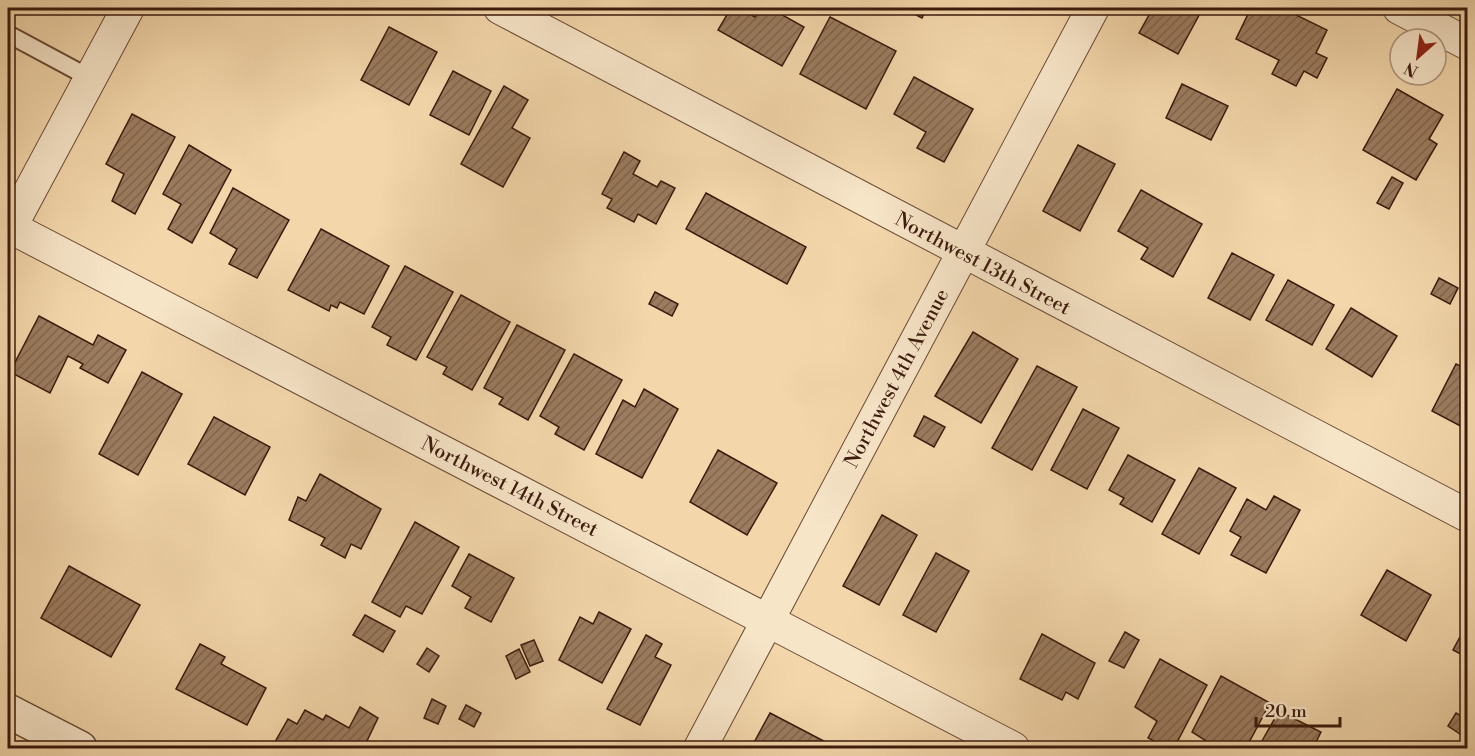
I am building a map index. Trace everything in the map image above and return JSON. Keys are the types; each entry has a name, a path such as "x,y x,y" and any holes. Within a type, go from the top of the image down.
{"street":[{"path":"8,228 128,8"},
{"name":"Northwest 13th Street","path":"500,8 1467,516"},
{"name":"Northwest 4th Avenue","path":"700,748 1093,8"},
{"path":"1399,8 1467,44"},
{"name":"Northwest 14th Street","path":"8,228 1012,748"},
{"path":"8,711 80,748"}],"lane":[{"path":"8,34 90,78"}],"building":[{"path":"731,8 738,8 755,17 760,8 770,8 804,27 782,66 718,30"},
{"path":"907,8 927,8 922,18 906,10"},
{"path":"1153,8 1203,8 1178,54 1139,33"},
{"path":"1251,8 1282,8 1327,30 1316,53 1327,58 1317,78 1304,71 1296,86 1272,74 1279,60 1236,39"},
{"path":"830,17 896,51 866,109 800,74"},
{"path":"389,27 437,52 409,105 361,80"},
{"path":"453,71 491,91 469,135 430,115"},
{"path":"914,77 973,109 944,162 917,148 926,132 894,114"},
{"path":"1182,84 1228,106 1211,140 1166,118"},
{"path":"504,86 528,100 512,128 530,138 503,187 461,164"},
{"path":"1397,89 1443,115 1429,139 1437,144 1416,180 1363,150"},
{"path":"132,114 175,137 135,214 112,201 124,174 106,164"},
{"path":"189,145 231,170 192,243 168,229 181,204 163,194"},
{"path":"1078,145 1115,164 1080,231 1043,211"},
{"path":"624,152 640,161 633,174 657,187 661,181 675,188 656,224 638,214 634,222 607,208 612,199 602,194"},
{"path":"1392,177 1403,183 1389,209 1377,203"},
{"path":"233,188 289,220 257,278 229,264 237,249 210,233"},
{"path":"1141,190 1202,224 1173,277 1141,259 1148,248 1118,231"},
{"path":"706,193 806,247 787,284 686,229"},
{"path":"321,229 389,266 364,314 340,302 337,308 331,305 329,311 288,290"},
{"path":"1232,253 1274,275 1250,320 1208,298"},
{"path":"405,266 453,292 416,360 387,345 391,337 372,327"},
{"path":"1439,278 1458,288 1450,304 1431,294"},
{"path":"1288,280 1334,305 1312,345 1266,320"},
{"path":"655,292 678,304 672,316 649,304"},
{"path":"461,295 510,322 472,390 443,374 447,367 427,357"},
{"path":"1351,308 1397,336 1372,377 1326,349"},
{"path":"39,316 93,345 98,335 126,350 108,383 80,368 83,364 68,356 50,393 10,372"},
{"path":"517,325 565,350 528,420 499,404 503,398 484,388"},
{"path":"973,332 1018,359 981,423 935,396"},
{"path":"574,354 622,380 584,450 555,434 559,427 540,416"},
{"path":"1456,364 1468,370 1468,430 1432,411"},
{"path":"1037,366 1077,387 1032,470 992,448"},
{"path":"142,372 182,394 138,475 99,454"},
{"path":"644,389 678,409 642,478 596,454 623,400 635,407"},
{"path":"1083,409 1119,428 1087,489 1051,470"},
{"path":"924,416 945,427 934,447 914,436"},
{"path":"214,417 270,447 245,495 188,464"},
{"path":"718,450 777,483 747,535 690,502"},
{"path":"1128,455 1175,480 1152,522 1120,504 1124,498 1109,490"},
{"path":"1199,468 1236,488 1199,554 1162,534"},
{"path":"320,474 381,509 361,549 351,544 345,558 321,545 325,538 289,520 298,497 306,501"},
{"path":"1274,496 1300,510 1266,573 1231,555 1241,537 1230,531 1247,499 1266,510"},
{"path":"882,515 917,535 879,605 843,586"},
{"path":"415,522 459,547 422,614 406,606 400,617 372,602"},
{"path":"936,553 969,571 936,632 903,615"},
{"path":"469,554 514,578 491,622 465,608 471,597 452,586"},
{"path":"69,566 140,605 111,657 41,618"},
{"path":"1387,570 1431,595 1406,641 1361,615"},
{"path":"599,612 631,629 602,683 559,660 580,617 593,624"},
{"path":"365,615 395,631 383,652 353,635"},
{"path":"1468,622 1468,658 1453,650"},
{"path":"1125,632 1139,640 1124,668 1109,661"},
{"path":"1042,634 1095,663 1078,699 1066,692 1062,700 1020,679"},
{"path":"646,635 662,644 655,657 671,665 640,725 607,709"},
{"path":"534,640 543,661 530,666 521,645"},
{"path":"200,644 225,657 221,664 266,688 247,725 176,689"},
{"path":"427,648 439,656 429,672 417,664"},
{"path":"519,649 530,672 516,679 506,656"},
{"path":"1160,659 1207,685 1174,748 1168,748 1148,738 1157,721 1135,707"},
{"path":"1221,676 1270,703 1246,748 1209,748 1211,744 1192,732"},
{"path":"432,699 446,706 438,724 424,718"},
{"path":"466,705 481,713 474,727 459,719"},
{"path":"360,707 378,718 365,745 371,748 287,748 275,742 288,719 297,724 305,710 323,720 326,715 349,728"},
{"path":"1279,711 1321,732 1313,748 1258,748"},
{"path":"770,713 837,748 751,748"},
{"path":"1456,713 1468,720 1468,728 1463,736 1448,726"}]}
